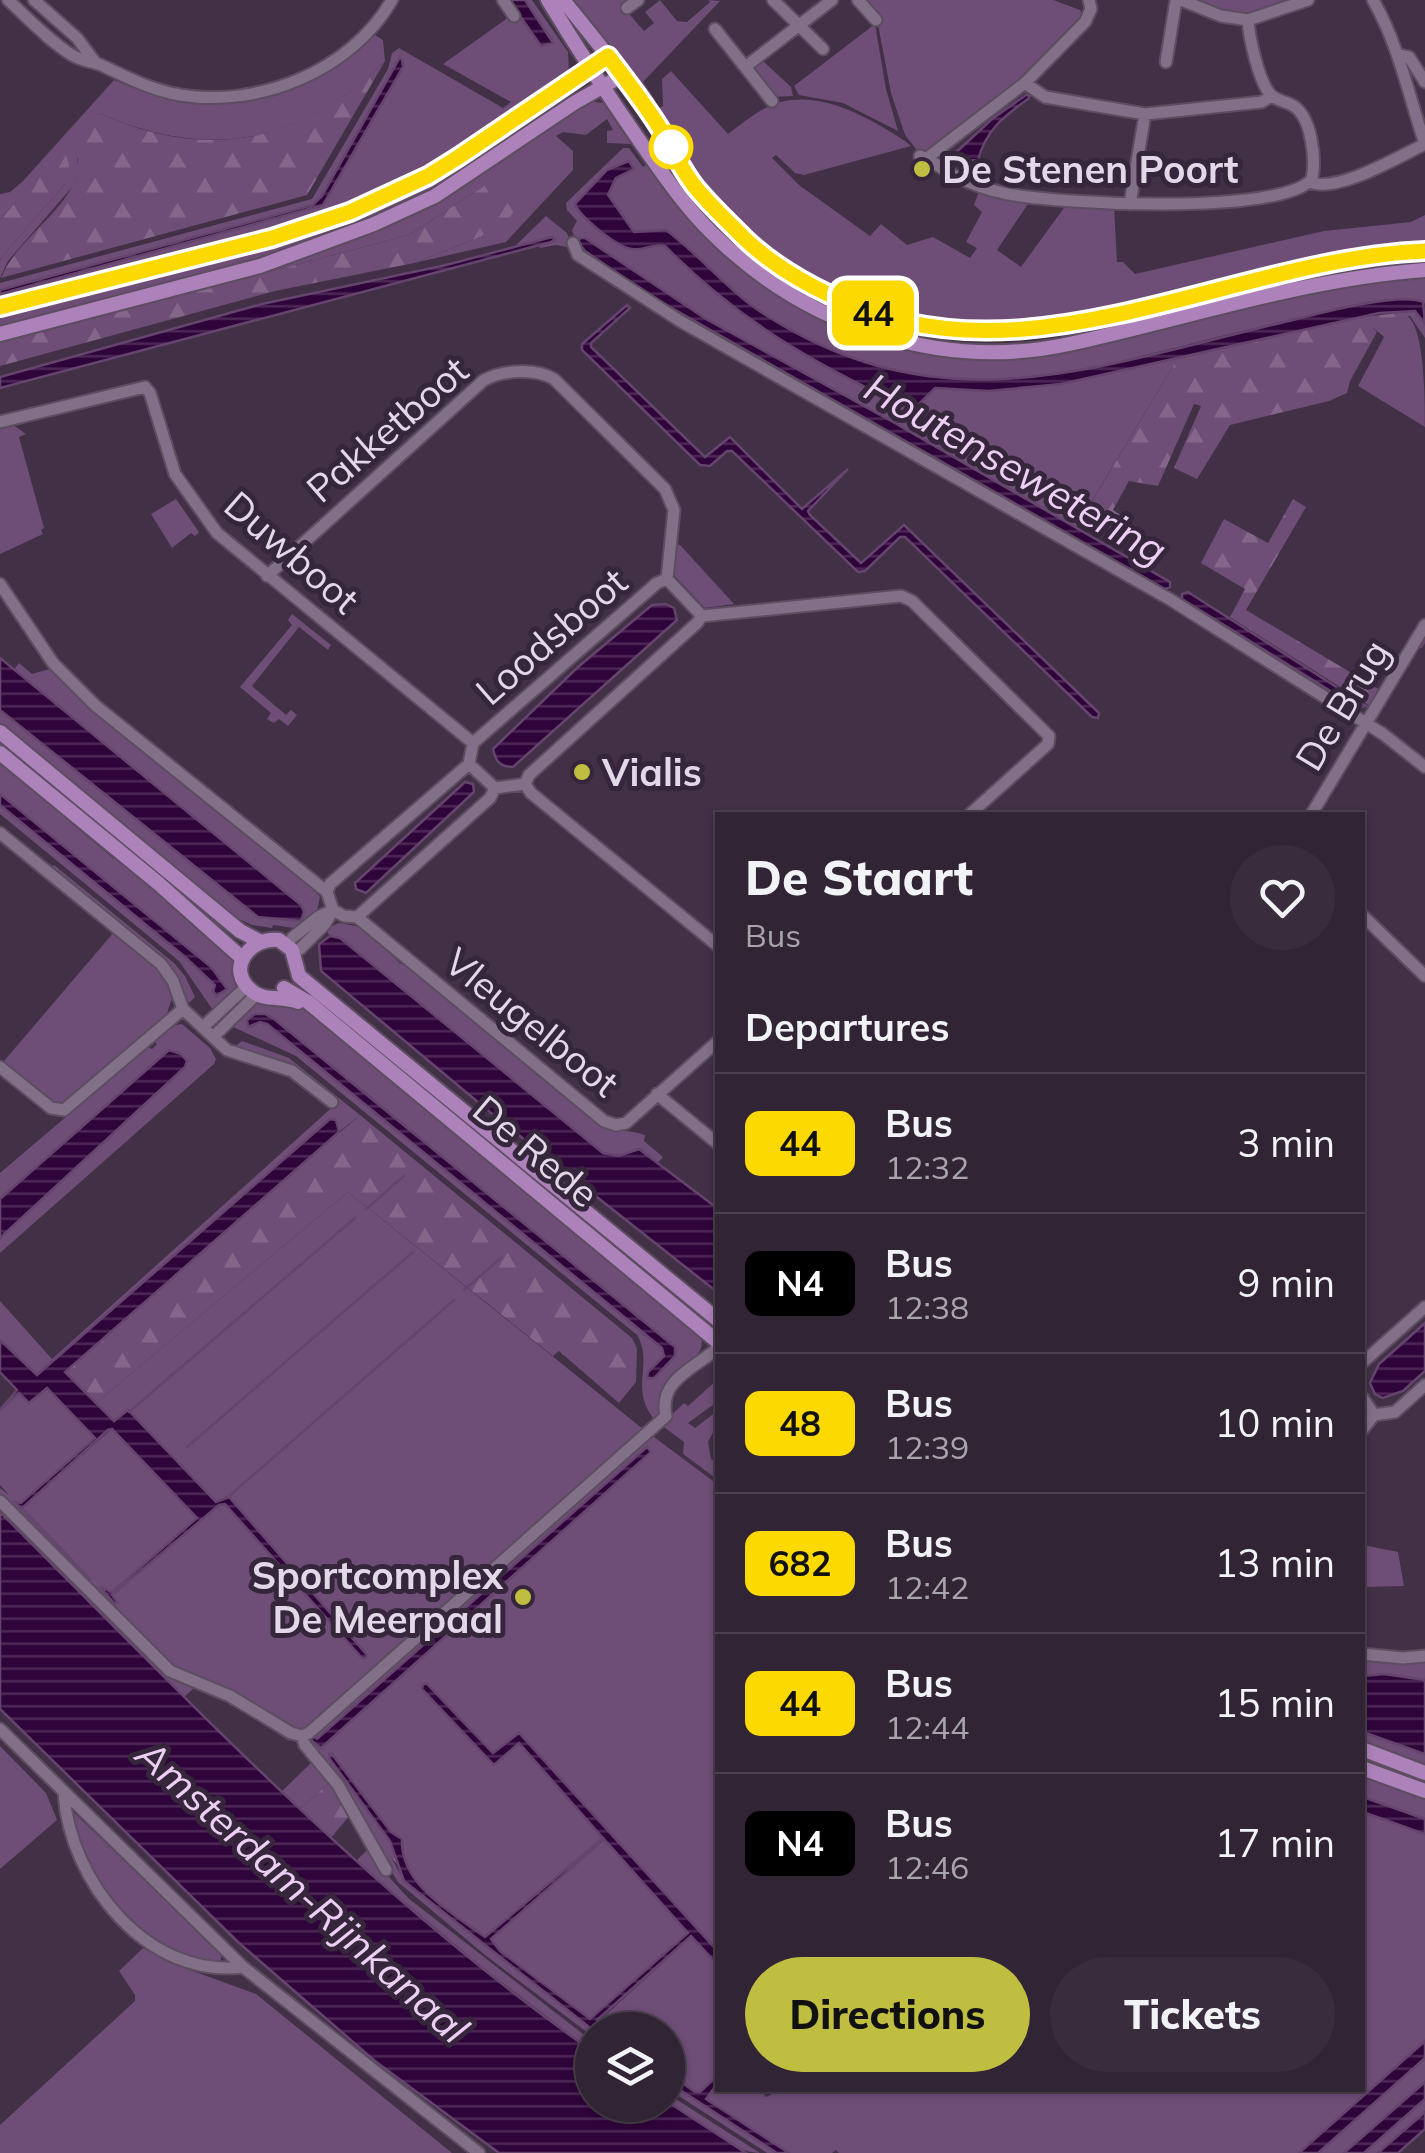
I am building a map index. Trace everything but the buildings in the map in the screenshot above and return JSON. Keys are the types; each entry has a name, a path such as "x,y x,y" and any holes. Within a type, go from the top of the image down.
{"main road":[{"path":"548,0 602,89 674,190 713,234 761,276 824,315 893,340 954,351 1014,352 1066,344 1312,284 1425,270"},
{"path":"562,0 623,75 694,186 747,241 812,286 853,307 896,321 936,329 993,333 1042,329 1300,268 1425,251"},
{"path":"0,307 272,238 350,212 428,176 471,150 608,56"},
{"path":"0,334 260,266 374,224 435,196 623,75"},
{"path":"0,732 236,925 260,937 292,943 300,973 285,993 256,990 241,970 244,955 260,937"},
{"path":"0,753 244,955"},
{"name":"De Rede","path":"300,973 715,1318"},
{"name":"De Rede","path":"285,993 313,1009 715,1341"},
{"path":"1365,1750 1425,1773"},
{"path":"1365,1769 1425,1792"}],"street":[{"path":"8,0 69,54 154,89 180,95 224,97 294,83 327,65 350,48 392,0"},
{"path":"34,0 77,38 95,62"},
{"path":"503,0 514,16"},
{"path":"773,0 823,49"},
{"path":"745,67 832,0"},
{"path":"858,0 876,20"},
{"path":"1166,62 1183,0 1221,16 1248,20 1300,1"},
{"path":"1310,182 1322,186 1366,173 1425,144 1400,70 1400,55 1374,0"},
{"path":"1094,1 1090,16 1026,84 923,157 978,186 1005,194 1130,204 1256,198 1298,190 1310,182 1315,164 1303,119 1294,106 1272,96 1263,84 1248,20"},
{"path":"715,29 772,100"},
{"path":"1400,55 1409,57 1425,82"},
{"path":"1026,84 1045,97 1145,114 1262,102 1272,96"},
{"path":"1130,204 1145,114"},
{"path":"574,243 578,255 680,322 1171,600 1366,723 1425,767"},
{"name":"Pakketboot","path":"267,576 484,380 499,372 544,374 554,379 666,489 674,510 667,579"},
{"name":"Duwboot","path":"0,422 145,388 150,392 175,474 201,516 228,544 472,742"},
{"name":"Loodsboot","path":"469,764 472,742 657,583 667,579 702,616"},
{"path":"0,584 53,663 96,706 327,892 333,910 344,916 357,916 490,798 496,788"},
{"path":"525,784 530,775 702,616 901,596 912,600 1049,736 1048,744 972,812"},
{"name":"De Brug","path":"1313,812 1425,625"},
{"path":"327,892 330,884 469,764 496,788 525,784"},
{"path":"525,784 531,793 715,944"},
{"path":"0,833 161,964 184,1008 237,1056 292,1071 332,1102"},
{"path":"292,943 325,924 333,910"},
{"name":"Vleugelboot","path":"357,916 604,1121 616,1125 626,1122 715,1043"},
{"path":"1365,918 1425,976"},
{"path":"208,1032 256,990"},
{"path":"0,1067 50,1108 60,1111 184,1008"},
{"path":"658,1094 715,1142"},
{"path":"1365,1361 1425,1307"},
{"path":"0,1501 170,1671 230,1696 290,1734 302,1736 666,1416 664,1397 668,1387 715,1345"},
{"path":"1365,1426 1374,1415 1395,1412 1425,1385"},
{"path":"1365,1402 1374,1415"},
{"path":"1365,1654 1425,1656"},
{"path":"0,1729 243,1967 479,2153"},
{"path":"302,1736 338,1786 386,1870"},
{"path":"64,1794 74,1844 90,1880 129,1926 168,1954 222,1970 243,1967"}],"green space":[{"path":"525,0 532,0 568,52 569,73 421,173 352,205 267,232 0,301 0,283 312,199 388,69 392,53 399,48 503,108 511,102 443,64 509,17 514,22 521,18 541,46 553,42"},
{"path":"569,0 631,0 623,7 644,31 654,23 645,12 660,0 677,21 687,22 709,0 720,1 643,82 655,100 650,103"},
{"path":"862,0 1053,0 1080,10 1083,17 1023,81 927,154 920,154 905,135 891,93 877,19"},
{"path":"1195,0 1289,0 1266,10 1243,13"},
{"path":"875,24 898,131 843,103 799,95 794,86"},
{"path":"375,35 383,40 385,61 353,89 287,127 215,140 139,128 99,113 77,159 79,170 73,186 8,261 0,278 0,259 65,184 64,149 0,220 0,194 10,192 23,181 114,80 195,102 250,100 277,94 328,71"},
{"path":"762,60 791,87 793,96 774,97 755,68"},
{"path":"385,61 307,195 1,278 18,251 72,187 78,167 75,142 99,113 177,137 215,140 251,136 286,127 320,111"},
{"path":"671,71 728,134 767,107 814,100 846,109 905,141 911,146 804,175 795,173 776,155 772,158 799,185 870,236 881,224 907,245 933,237 970,258 977,248 966,242 982,212 974,205 979,191 1030,201 997,250 1021,267 1066,205 1114,206 1117,262 1123,262 1135,274 1324,231 1411,222 1425,215 1425,245 1240,277 1039,323 997,327 912,318 830,291 793,270 729,215 706,186 659,108 663,106 662,79"},
{"path":"588,101 603,103 631,144 607,143 607,131 613,130 607,119 586,135 563,132 556,136 573,151 573,170 506,242 414,263 480,237 484,186 409,235 0,343 0,336 340,244 438,200"},
{"path":"64,148 69,165 65,184 0,259 0,220"},
{"path":"623,148 629,148 643,167 646,165 705,237 749,277 814,315 896,345 1005,356 1310,289 1383,277 1425,278 1425,304 1404,301 1365,305 1049,376 988,381 943,379 860,361 808,339 735,294 669,232 634,232 608,195 616,178 634,169 629,161 607,170 576,204 635,249 665,246 721,297 782,340 848,375 918,405 935,388 989,391 1037,387 1178,358 1075,529 706,319 585,238 576,242 572,230 577,221 566,203"},
{"path":"442,175 449,176 412,202 348,230 212,272 0,326 0,315 274,242"},
{"path":"504,183 518,203 511,216 480,237 414,263 275,291 0,366 0,343 409,235 484,186"},
{"path":"546,216 567,233 572,248 540,248 551,242 553,236 513,248"},
{"path":"1416,311 1425,324 1425,338 1410,316 1366,320 1377,332 1347,393 1230,425 1197,479 1174,468 1201,406 1194,404 1158,486 1129,481 1113,510 1141,529 1134,540 1085,513 1178,358 1337,320"},
{"path":"1406,315 1417,333 1420,348 1425,427 1358,386 1384,337 1364,320"},
{"path":"10,423 26,434 19,437 44,528 43,534 0,554 0,426"},
{"path":"176,499 199,532 195,536 191,533 172,548 151,514"},
{"path":"1293,499 1306,507 1246,610 1380,690 1370,706 1230,617 1245,589 1201,563 1224,519 1268,543"},
{"path":"675,542 734,604 705,608 674,575"},
{"path":"292,614 331,645 328,650 299,627 252,686 286,715 291,710 297,715 288,726 279,719 274,723 267,719 271,713 240,687 292,625 288,620"},
{"path":"19,663 32,674 53,668 90,705 308,884 320,897 317,911 294,928 252,925 239,919 0,724 0,710 258,917 293,921 304,912 301,905 20,677 14,670"},
{"path":"0,759 235,959 238,987 215,1013 179,961 0,814 0,805 215,985 220,977 211,967 0,794"},
{"path":"54,865 174,963 195,997 189,1003 166,962 51,867"},
{"path":"339,923 361,927 401,964 405,962 605,1127 645,1135 644,1141 663,1157 657,1164 639,1149 619,1156 603,1153 340,938 330,936 325,929"},
{"path":"114,932 165,976 172,999 167,1013 68,1102 50,1103 4,1061"},
{"path":"316,996 704,1314 699,1320 312,1002"},
{"path":"258,1002 299,1007 312,1014 698,1331 700,1351 667,1381 660,1416 654,1419 643,1397 643,1356 637,1335 296,1056 231,1026","holes":["265,1014 675,1347 675,1356 654,1378 648,1378 648,1372 664,1356 662,1348 267,1024 260,1022 251,1028"]},
{"path":"182,1024 210,1048 216,1059 214,1064 0,1253 0,1238 185,1068 169,1051 0,1199 0,1173 148,1047 152,1049 157,1044 154,1041 171,1026"},
{"path":"242,1041 289,1058 360,1115 339,1132 336,1120 330,1119 36,1376 0,1340 0,1301 52,1359 338,1102 296,1067 236,1046"},
{"path":"360,1115 632,1338 637,1349 636,1382 619,1403 559,1351 553,1356 348,1192 96,1403 65,1372"},
{"path":"348,1192 715,1483 714,1947 518,1733 494,1754 427,1684 422,1689 493,1765 518,1743 689,1933 598,2012 580,2012 485,1943 411,1878 403,1859 403,1842 328,1754 365,1819 374,1825 404,1881 575,2016 575,2023 398,1882 309,1742 307,1730 300,1732 173,1669 0,1496 0,1488 9,1495 0,1485 0,1410 19,1393 47,1388 95,1438 19,1504 23,1506 112,1429 198,1519 112,1592 101,1587 117,1601 112,1596 219,1505 225,1504 366,1658 227,1496 216,1502 128,1411 115,1422 96,1403"},
{"path":"715,1382 715,1403 688,1423 695,1428 715,1413 715,1429 708,1442 715,1462 715,1478 683,1454 684,1442 661,1425 684,1403 688,1406"},
{"path":"0,1505 168,1674 226,1699 286,1734 289,1741 207,1693 194,1688 184,1697 0,1512"},
{"path":"1365,1545 1398,1552 1404,1586 1365,1587"},
{"path":"621,1624 631,1636 532,1727 522,1715"},
{"path":"1365,1656 1425,1660 1425,1680 1384,1674 1365,1676"},
{"path":"1365,1733 1425,1754 1425,1765 1365,1743"},
{"path":"299,1745 336,1786 329,1783 300,1809 280,1793 313,1761"},
{"path":"0,1746 46,1793 57,1820 0,1869"},
{"path":"328,1754 390,1841 397,1864 325,1760"},
{"path":"1365,1775 1425,1796 1425,1819 1365,1798"},
{"path":"329,1783 351,1814 330,1839 300,1809"},
{"path":"67,1806 222,1954 220,1963 165,1949 112,1907 96,1884"},
{"path":"1365,1813 1425,1834 1425,2041 1299,2153 789,2153 706,2099 715,2087 715,2092 762,2092 766,2097 776,2092 1365,2092"},
{"path":"370,1847 408,1898 575,2028 575,2038 482,1967 356,1861"},
{"path":"692,1936 715,1962 715,2078 695,2092 685,2085 685,2012 609,2012"},
{"path":"143,1948 168,1962 256,1994 452,2153 0,2153 0,2125 135,2001 119,1971"},
{"path":"1425,2058 1425,2082 1344,2153 1318,2153"},
{"path":"685,2093 777,2153 767,2153 685,2100"},
{"path":"1425,2099 1425,2112 1378,2153 1364,2153"},
{"path":"685,2105 760,2153 737,2147 685,2114"}],"water":[{"path":"509,0 525,0 553,43 541,46"},
{"path":"399,59 403,67 323,205 0,294 0,290 313,205 322,196"},
{"path":"1030,95 1028,99 991,132 978,160 950,158 992,119"},
{"path":"629,161 634,169 616,178 608,195 634,232 666,230 764,314 832,350 897,371 962,379 1027,377 1092,368 1343,308 1397,299 1423,302 1425,324 1415,311 1379,313 1061,384 989,391 935,388 915,408 908,408 840,374 749,318 665,246 625,247 591,223 575,204 607,170"},
{"path":"580,238 706,319 893,422 1170,582 1170,587 1165,589 649,295 585,251 578,242"},
{"path":"555,239 551,242 0,388 0,377 262,304 446,265"},
{"path":"627,305 630,308 591,347 705,457 730,437 802,509 848,469 808,511 810,515 861,563 904,525 1099,713 1098,718 1092,717 905,537 900,537 865,571 858,572 732,451 710,466 700,465 582,350 582,344"},
{"path":"1188,592 1366,706 1358,708 1182,599 1182,594"},
{"path":"652,605 674,608 677,620 513,767 499,762 493,749 578,667"},
{"path":"0,658 301,905 301,921 258,917 0,710"},
{"path":"465,782 473,784 474,792 366,893 356,889 355,883"},
{"path":"0,794 211,967 227,989 216,996 215,985 184,956 0,805"},
{"path":"330,936 340,938 603,1153 619,1156 639,1149 715,1206 715,1290 497,1118 321,971 319,944"},
{"path":"255,1014 274,1019 675,1347 675,1356 654,1378 647,1378 664,1356 662,1348 267,1024 260,1022 248,1027 247,1020"},
{"path":"169,1050 181,1054 187,1061 185,1067 0,1238 0,1199"},
{"path":"330,1119 336,1120 339,1132 65,1372 114,1421 128,1410 216,1502 229,1497 366,1658 225,1504 112,1595 115,1604 100,1587 112,1592 197,1518 112,1429 108,1430 22,1508 91,1580 15,1502 21,1503 95,1438 47,1388 29,1403 19,1393 0,1410 17,1390 0,1372 0,1340 37,1375"},
{"path":"1425,1323 1425,1371 1403,1391 1383,1398 1375,1394 1370,1383 1379,1364"},
{"path":"647,1447 651,1452 321,1748 311,1740 313,1736 317,1739"},
{"name":"Amsterdam-Rijnkanaal","path":"0,1512 358,1863 511,1991 575,2038 575,2122 685,2122 685,2113 746,2153 499,2153 375,2061 239,1943 0,1709"},
{"path":"1384,1674 1425,1680 1425,1754 1365,1733 1365,1676"},
{"path":"423,1684 493,1753 519,1733 715,1944 715,1962 691,1936 606,2012 598,2012 688,1933 604,1839 491,1939 500,1951 581,2012 575,2012 575,2016 404,1881 390,1841 329,1758 331,1753 391,1832 402,1839 409,1870 418,1884 485,1937 603,1838 519,1743 494,1765 422,1689"},
{"path":"1365,1798 1425,1819 1425,1834 1365,1813"},
{"path":"1425,2041 1425,2058 1318,2153 1299,2153"},
{"path":"715,2078 715,2087 706,2099 789,2153 777,2153 685,2093 685,2085 700,2092"},
{"path":"1425,2082 1425,2099 1364,2153 1344,2153"},
{"path":"1425,2112 1425,2129 1398,2153 1378,2153"}],"waterway":[{"path":"1421,647 1425,641"},
{"path":"366,1209 404,1176"},
{"path":"129,1412 355,1218"},
{"path":"187,1447 413,1252"},
{"path":"464,1290 502,1257"},
{"path":"228,1497 454,1300"}],"bus line":[{"name":"44","path":"0,307 272,238 350,212 428,176 608,56 659,127 694,186 747,241 812,286 853,307 896,321 936,329 993,333 1042,329 1300,268 1425,251"}],"place":[{"name":"De Stenen Poort","path":"922,169"},
{"name":"Vialis","path":"582,772"},
{"name":"Sportcomplex De Meerpaal","path":"523,1597"}],"water label":[{"name":"Houtensewetering","path":"1016,468"}]}
